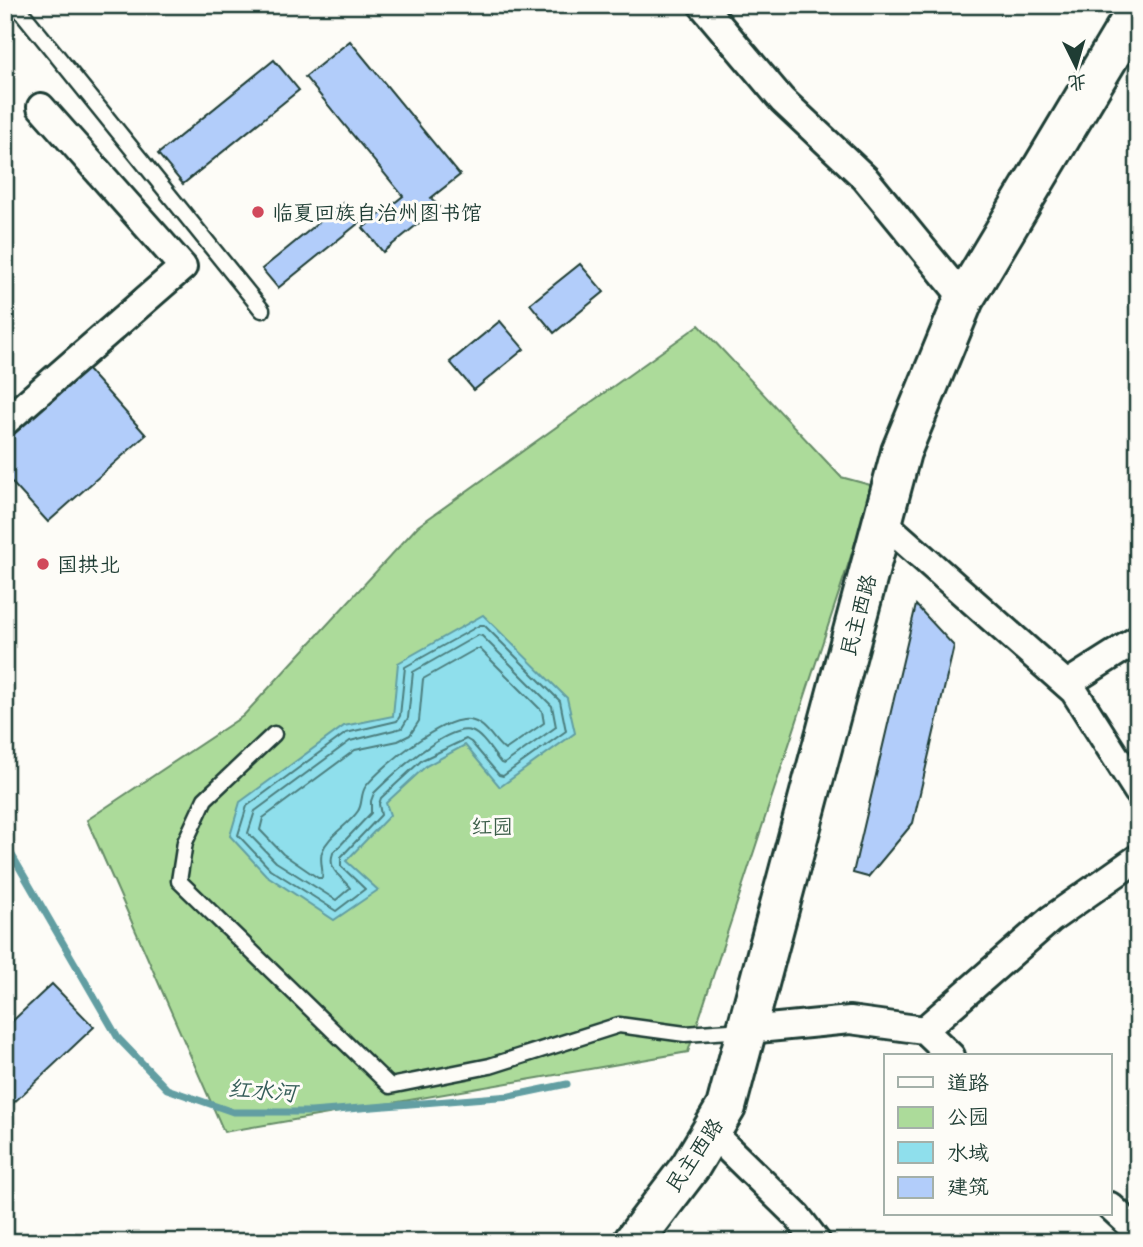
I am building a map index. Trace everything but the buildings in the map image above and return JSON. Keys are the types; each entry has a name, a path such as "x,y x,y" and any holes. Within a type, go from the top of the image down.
{"main road":[{"name":"民主西路","path":"633,1242 690,1167 726,1107 901,452 964,299 1138,8"}],"street":[{"path":"702,5 782,100 865,178 964,299"},
{"path":"5,422 183,267 41,107"},
{"path":"883,522 1074,691 1138,792"},
{"path":"1067,684 1138,639"},
{"path":"924,1030 1051,919 1138,858"},
{"path":"747,1030 850,1020 924,1030 949,1054"},
{"path":"711,1132 797,1216 817,1242"},
{"path":"1112,1208 1138,1232"}],"lane":[{"path":"16,5 262,310"},
{"path":"274,734 205,799 185,842 179,881 390,1086 490,1066 619,1025 685,1034 747,1030"}],"green space":[{"name":"红园","path":"699,325 841,477 874,486 688,1052 224,1132 87,820 243,716 418,526"}],"water":[{"path":"483,615 567,698 575,733 500,787 465,745 426,766 386,803 390,815 346,861 378,890 334,920 266,875 230,836 240,802 344,726 393,716 398,663"}],"waterway":[{"name":"红水河","path":"5,843 118,1038 167,1089 233,1112 311,1112 510,1096 567,1084"}],"place":[{"name":"临夏回族自治州图书馆","path":"258,212"},
{"name":"国拱北","path":"43,564"}]}
